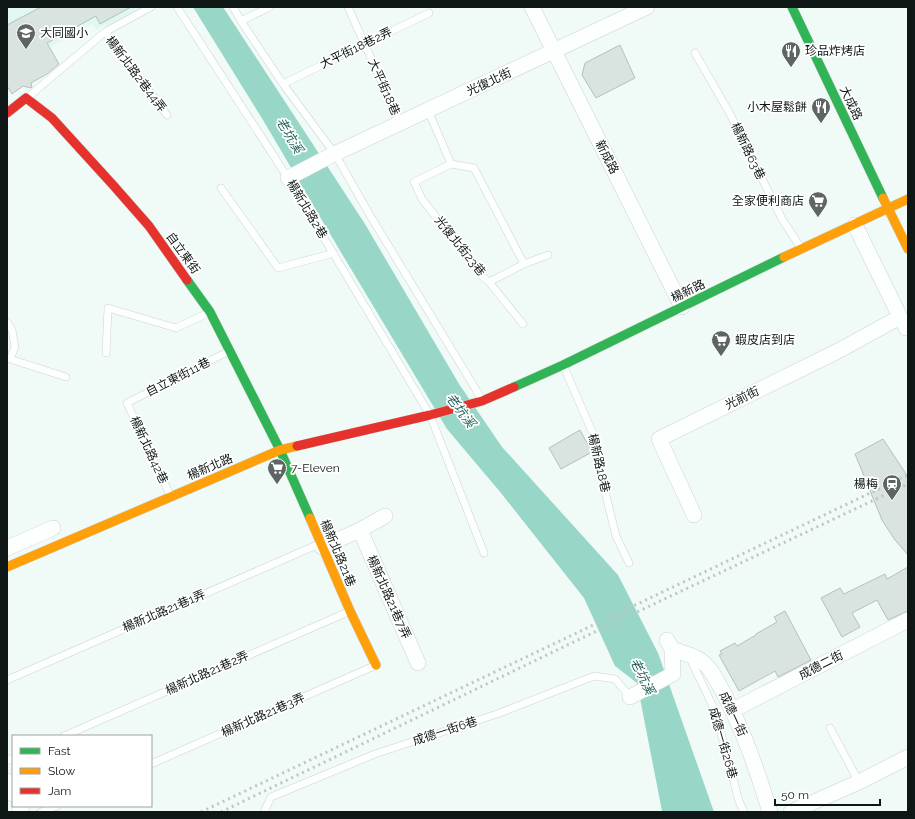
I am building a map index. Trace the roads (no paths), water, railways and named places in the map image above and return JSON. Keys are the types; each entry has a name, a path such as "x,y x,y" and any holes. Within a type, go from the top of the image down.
{"street":[{"name":"新成路","path":"532,7 682,307"},
{"name":"光復北街","path":"291,176 647,7"},
{"name":"大成路","path":"792,7 908,249"},
{"path":"7,113 26,98"},
{"name":"自立東街","path":"26,98 52,118 144,220 210,312 280,450"},
{"name":"楊新路","path":"430,415 480,402 563,365 801,249 908,199"},
{"path":"855,225 904,322"},
{"name":"光前街","path":"694,515 659,439 838,351 904,322"},
{"name":"楊新北路","path":"7,567 280,450 430,415"},
{"name":"楊新北路21巷","path":"280,450 350,611 376,665"},
{"path":"322,545 360,530 385,516"},
{"path":"7,548 53,528"},
{"name":"楊新北路21巷7弄","path":"360,530 418,663"},
{"name":"成德二街","path":"733,710 908,620"},
{"name":"成德一街","path":"630,697 673,674 670,645 700,660 711,670 733,710 752,755 770,812"},
{"path":"791,812 859,782 908,757"},
{"path":"7,781 12,792"}],"lane":[{"name":"楊新北路2巷44弄","path":"26,98 105,32 151,7"},
{"name":"楊新北路2巷","path":"177,7 291,176 334,253 430,415 484,554"},
{"path":"233,7 283,84 333,155 475,388 480,402"},
{"path":"241,21 270,7"},
{"name":"大平街18巷","path":"348,7 400,124"},
{"name":"大平街18巷2弄","path":"283,84 429,12"},
{"name":"楊新北路2巷44弄","path":"105,32 167,116"},
{"name":"楊新路63巷","path":"695,53 729,112 782,218 801,249"},
{"path":"428,110 451,164 474,168 524,264"},
{"name":"光復北街23巷","path":"451,164 414,182 422,199 482,276 489,282 524,264 548,255"},
{"path":"221,188 278,268 334,253"},
{"path":"489,282 523,324"},
{"path":"106,353 108,308 176,328 210,312"},
{"path":"7,322 12,330 16,347 8,360 66,377"},
{"name":"自立東街11巷","path":"127,403 229,351"},
{"name":"楊新路18巷","path":"563,365 596,441 597,459 616,536 629,563"},
{"name":"楊新北路42巷","path":"127,403 171,496"},
{"name":"楊新北路21巷1弄","path":"7,680 322,545"},
{"name":"楊新北路21巷2弄","path":"66,735 350,611"},
{"name":"成德一街26巷","path":"688,654 715,711 739,801 744,812"},
{"name":"楊新北路21巷3弄","path":"152,764 376,665"},
{"name":"成德一街6巷","path":"264,812 271,797 375,754 497,714 594,676 615,679 630,697"},
{"path":"830,728 859,782"},
{"path":"41,812 54,807"}],"water":[{"name":"老坑溪","path":"193,7 223,7 365,224 459,384 502,447 618,575 658,653 714,812 660,812 662,811 637,683 615,666 584,598 501,493 447,429 263,120"}],"railway":[{"path":"201,812 908,475"},
{"path":"221,812 582,638 908,484"}],"place":[{"name":"大同國小","path":"26,50"},
{"name":"珍品炸烤店","path":"791,68"},
{"name":"小木屋鬆餅","path":"821,124"},
{"name":"全家便利商店","path":"818,218"},
{"name":"蝦皮店到店","path":"721,357"},
{"name":"7-Eleven","path":"277,485"},
{"name":"楊梅","path":"892,501"}]}
